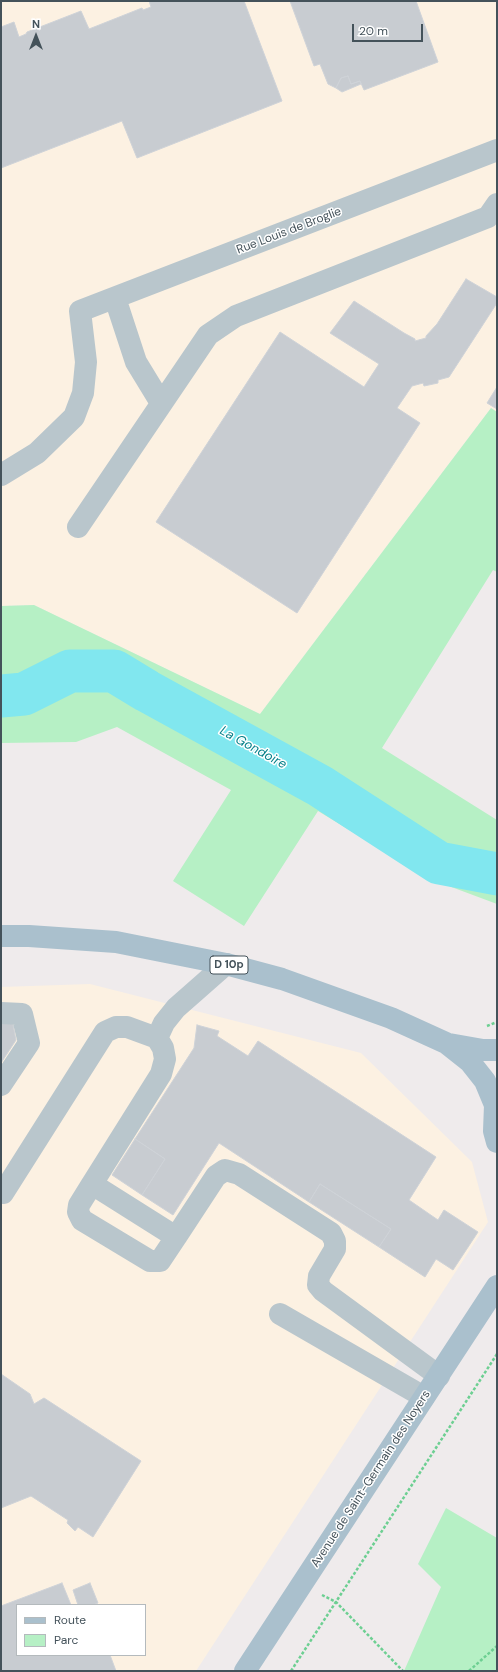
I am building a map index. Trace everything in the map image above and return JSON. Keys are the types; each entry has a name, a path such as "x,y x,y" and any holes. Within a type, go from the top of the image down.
{"main road":[{"name":"D 10p","path":"1,936 29,936 116,942 226,964 282,979 376,1012 446,1043 483,1050 497,1050"},
{"name":"D 10p","path":"446,1043 470,1062 485,1080 496,1102"},
{"path":"496,1102 494,1131 497,1142"},
{"name":"Avenue de Saint-Germain des Noyers","path":"245,1671 497,1286"}],"street":[{"name":"Rue Louis de Broglie","path":"1,475 37,453 74,417 83,393 86,362 80,311 497,150"},
{"path":"78,527 208,335 236,316 488,217 497,204"},
{"path":"115,298 136,362 161,403"},
{"path":"157,1038 164,1023 176,1008 226,964"},
{"path":"1,1013 22,1014 30,1043 1,1085"},
{"path":"3,1193 106,1032 116,1027 127,1027 157,1038 164,1048 165,1059 161,1074 79,1205 78,1212 82,1220 150,1262 160,1262 216,1176 225,1170 239,1174 331,1233 335,1241 335,1249 319,1276 318,1285 323,1291 439,1376"},
{"path":"92,1184 176,1237"},
{"path":"280,1314 424,1397"}],"path":[{"path":"291,1671 497,1354"},
{"path":"302,1585 336,1602 403,1671"},
{"path":"469,1671 497,1646"}],"shaded area":[{"path":"1,1 497,1 497,412 491,408 260,714 34,605 1,606"},
{"path":"90,984 361,1053 472,1162 488,1222 196,1671 1,1671 1,987"}],"green space":[{"path":"491,408 497,412 497,572 493,570 382,748 497,820 497,904 430,879 318,811 244,926 173,881 231,790 117,727 76,742 1,743 1,606 34,605 260,714"},
{"path":"446,1508 497,1538 497,1671 404,1671 441,1587 418,1564"}],"building":[{"path":"149,1 244,1 282,101 137,158 122,121 1,168 1,27 14,22 19,37 27,32 81,11 89,29 142,8 143,10 151,7"},
{"path":"290,1 416,1 438,62 364,90 360,81 351,84 348,76 341,78 336,88 328,84 320,64 314,66"},
{"path":"348,76 351,84 360,81 361,84 342,92 336,88 341,78"},
{"path":"466,279 497,297 497,303 449,377 438,380 438,383 424,386 423,383 412,386 397,408 420,423 297,613 156,522 280,332 364,387 379,364 330,333 354,301 415,339 415,341 426,338 426,336 437,324"},
{"path":"497,387 497,409 487,403"},
{"path":"12,1020 16,1040 1,1063 1,1022"},
{"path":"197,1025 219,1031 217,1036 248,1056 258,1041 436,1157 409,1200 438,1220 444,1210 478,1232 453,1270 436,1259 425,1277 379,1247 391,1229 320,1184 309,1202 219,1143 173,1215 142,1195 165,1159 135,1139 194,1048"},
{"path":"135,1139 165,1159 142,1195 112,1175"},
{"path":"320,1184 391,1229 379,1247 309,1202"},
{"path":"1,1374 30,1394 34,1404 44,1398 141,1461 93,1537 78,1527 75,1531 67,1523 68,1520 31,1496 1,1508"},
{"path":"62,1583 71,1604 16,1604 16,1656 110,1656 116,1671 1,1671 1,1606"},
{"path":"90,1583 98,1603 78,1604 73,1590"}],"waterway":[{"name":"La Gondoire","path":"1,696 24,694 70,671 114,671 147,691 320,786 439,863 497,874"}]}
